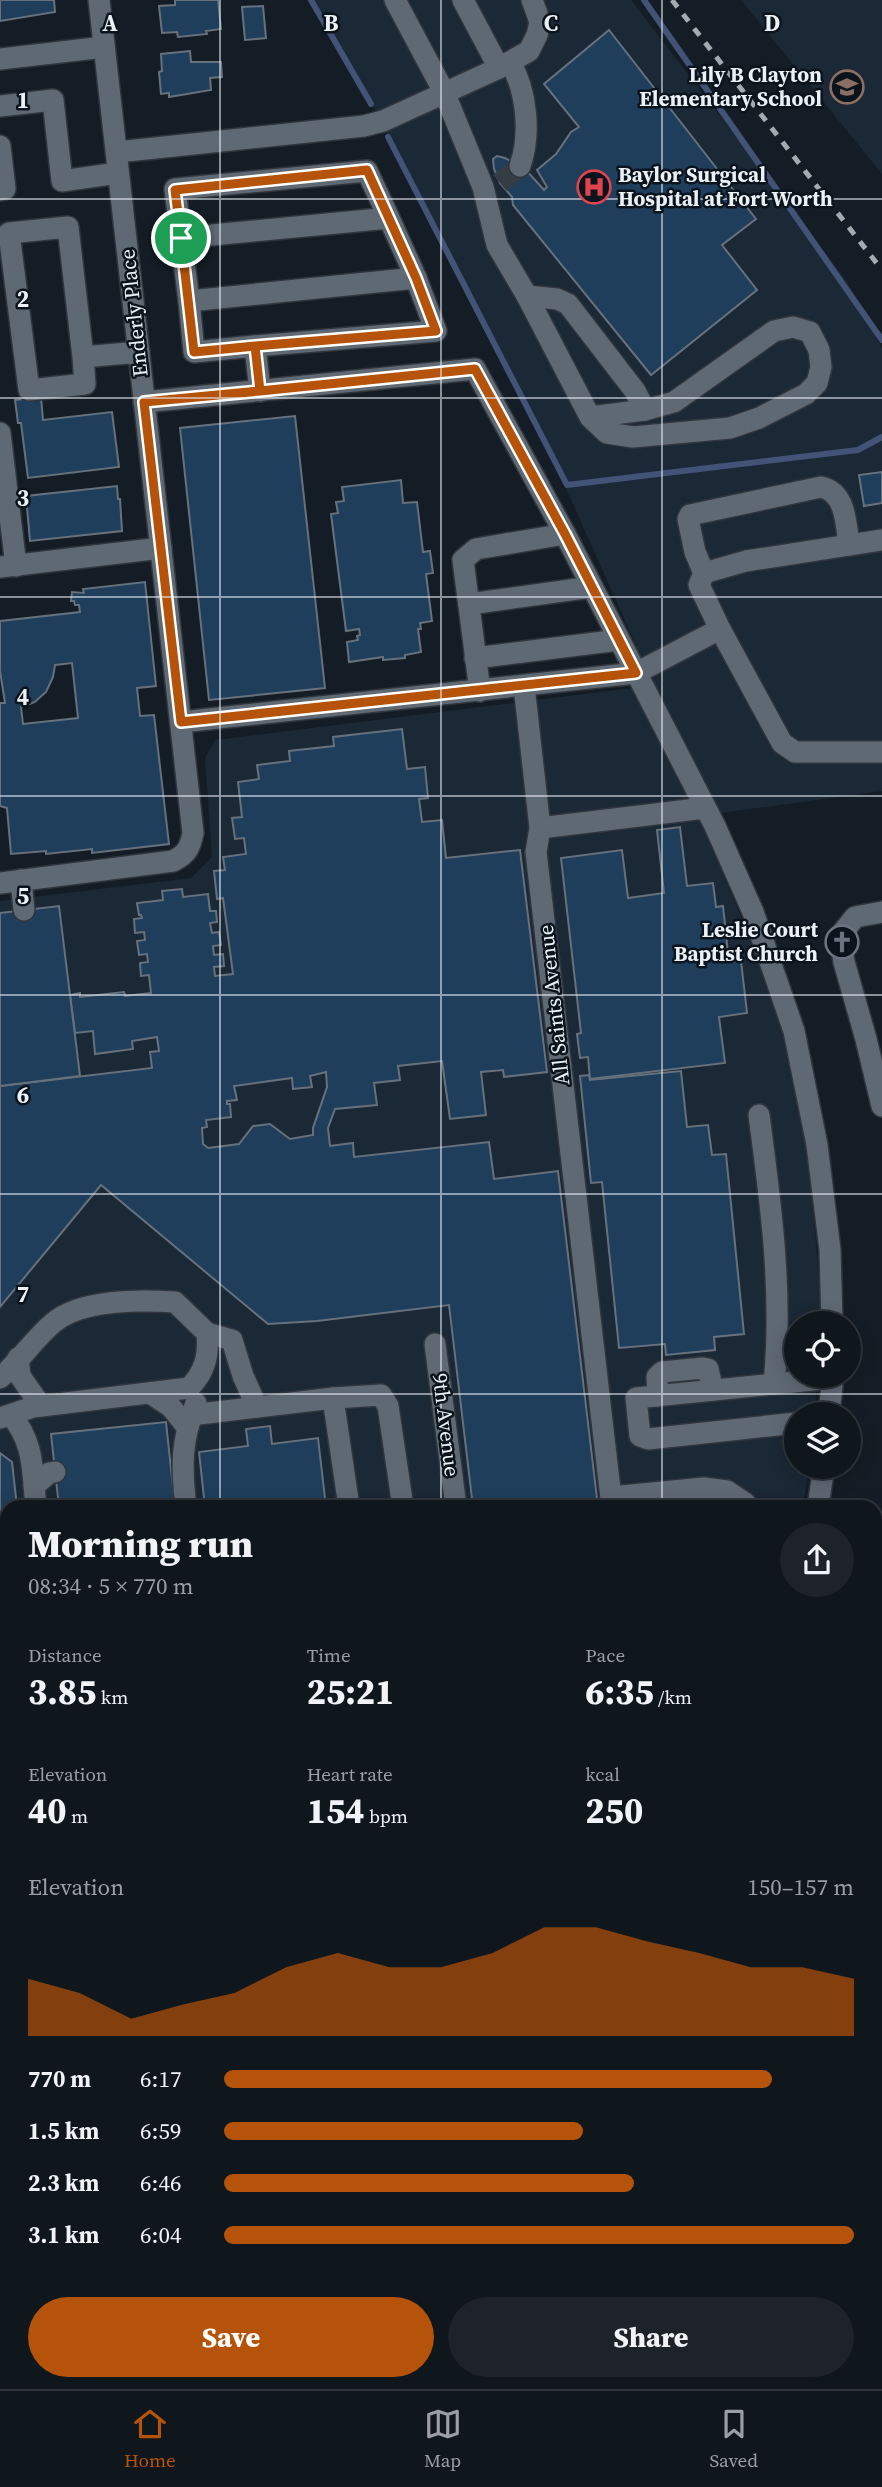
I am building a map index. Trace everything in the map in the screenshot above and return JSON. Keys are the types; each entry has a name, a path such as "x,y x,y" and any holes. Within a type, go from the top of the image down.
{"street":[{"name":"Enderly Place","path":"10,881 173,861 185,856 193,834 99,0"},
{"path":"395,0 491,185 497,245 527,296 590,417 607,433 633,437 730,428 759,418 806,394 817,383 821,367 819,350 810,332 793,327 775,331 674,402 645,410 590,417"},
{"path":"463,0 505,65 520,78 526,115 524,153 520,166"},
{"path":"0,106 52,100 62,181 118,162 364,126 383,121 505,65 529,51 540,22 532,0"},
{"path":"0,59 104,47"},
{"path":"0,146 5,189 0,190"},
{"path":"367,170 416,278 436,331 194,352 181,238 175,190 367,170"},
{"path":"181,238 389,218"},
{"path":"68,227 83,357 85,384 29,390 9,233 68,227"},
{"path":"189,301 416,278"},
{"path":"527,296 557,299 568,304 635,391 645,410"},
{"path":"255,346 260,391"},
{"path":"83,357 139,352"},
{"path":"144,402 475,369 565,534 705,808 753,912 794,1031 817,1145 830,1250 832,1311"},
{"path":"0,433 8,567 161,548"},
{"path":"849,545 844,511 830,489 821,488 690,515 688,519 695,552 704,573 699,585 782,743 795,752 882,756"},
{"path":"480,691 463,559 476,549 565,534"},
{"path":"704,573 746,561 882,540"},
{"path":"469,604 592,587"},
{"path":"181,722 636,673 720,629"},
{"path":"475,658 619,640"},
{"name":"All Saints Avenue","path":"523,686 540,828 537,852 611,1500"},
{"path":"540,828 705,808"},
{"path":"10,881 24,910"},
{"path":"882,912 855,917 843,932 841,942 882,1106"},
{"path":"759,1115 776,1258 778,1330 774,1384"},
{"path":"0,1378 55,1321 78,1309 144,1300 175,1302 207,1333 232,1339 243,1376 257,1408"},
{"path":"185,1500 181,1468 189,1421 198,1398 207,1359 207,1333"},
{"name":"9th Avenue","path":"435,1344 455,1500"},
{"path":"18,1359 20,1376 41,1406"},
{"path":"5,1417 41,1406 189,1388 200,1376 207,1359"},
{"path":"784,1383 636,1398 640,1436 648,1439 784,1424"},
{"path":"150,1392 189,1421 257,1408 381,1395 388,1406 402,1500"},
{"path":"333,1398 348,1500"},
{"path":"5,1417 24,1430 30,1448 35,1496"},
{"path":"35,1496 49,1474 55,1472"},
{"path":"819,1500 822,1479"},
{"path":"624,1500 704,1488 727,1491 740,1500"}],"shaded area":[{"path":"315,0 631,0 846,280 882,348 882,791 699,816 768,982 805,1109 821,1311 784,1311 784,1388 816,1388 816,1402 784,1402 784,1479 807,1479 804,1500 0,1500 0,901 191,878 212,857 205,758 215,740 632,688 648,672 569,495 367,94"},
{"name":"Lily B Clayton Elementary School","path":"741,0 882,0 882,174"}],"building":[{"path":"0,0 54,0 55,12 0,21"},
{"path":"175,0 218,0 221,29 206,31 207,34 178,37 177,32 162,33 159,6 175,5"},
{"path":"263,6 266,38 245,40 242,7"},
{"path":"609,30 756,219 722,245 757,290 651,375 513,205 512,197 500,183 494,169 493,159 497,156 505,158 526,170 544,190 547,187 537,170 556,154 571,132 579,127 544,84"},
{"path":"190,51 191,62 221,62 222,77 210,78 211,90 169,97 169,93 161,94 161,54"},
{"path":"41,397 43,420 112,412 119,467 28,478 21,423 18,423 15,400"},
{"path":"295,416 325,688 209,700 180,428"},
{"path":"882,472 882,503 864,506 859,475"},
{"path":"401,480 403,503 417,502 423,552 430,551 433,573 426,574 432,621 420,623 421,629 418,629 421,652 405,655 405,658 383,660 383,657 349,662 347,642 358,640 357,636 360,635 359,629 346,631 331,514 338,513 336,502 344,501 342,487"},
{"path":"117,486 122,531 30,541 26,496"},
{"path":"145,582 156,686 137,688 140,716 154,715 169,844 92,853 92,849 46,854 46,851 11,854 7,808 0,806 0,703 5,703 0,671 0,621 80,612 79,605 71,601 72,592 84,593 83,589","holes":["72,663 78,718 23,724 21,707 35,702 46,692 55,665"]},
{"path":"402,729 407,769 425,767 428,798 419,799 422,822 442,820 446,858 520,850 547,1072 504,1077 503,1070 481,1072 486,1115 450,1119 442,1061 398,1066 400,1080 374,1083 377,1105 335,1109 328,1128 330,1146 353,1143 354,1157 489,1142 494,1179 558,1171 597,1500 472,1500 449,1305 317,1321 268,1324 101,1185 0,1307 0,1086 152,1068 150,1052 159,1051 157,1037 132,1041 133,1049 95,1054 93,1031 75,1033 70,995 80,993 80,997 124,992 125,996 151,993 149,975 141,976 140,963 148,962 147,954 139,955 137,941 145,940 144,932 135,933 134,919 142,918 137,903 163,900 162,891 182,889 183,897 208,894 210,911 216,911 217,922 210,923 212,933 219,932 221,945 213,946 214,955 223,954 224,966 214,967 215,976 233,974 223,898 217,899 214,871 225,870 223,857 246,854 244,838 235,839 232,818 242,817 238,782 259,779 257,765 290,761 289,751 334,746 333,737","holes":["326,1072 327,1087 313,1135 290,1139 270,1124 253,1126 239,1144 208,1148 203,1144 202,1128 207,1127 206,1120 231,1117 230,1104 227,1104 227,1101 237,1100 234,1086 292,1078 293,1089 312,1087 310,1076"]},
{"path":"680,827 687,886 713,883 716,907 723,906 729,962 741,961 747,1013 719,1017 725,1063 590,1079 588,1057 580,1058 577,1034 581,1033 561,858 622,850 628,898 664,893 657,830"},
{"path":"59,906 80,1076 0,1086 0,913"},
{"path":"681,1071 687,1127 708,1125 712,1155 726,1154 744,1334 714,1337 715,1350 666,1355 665,1344 619,1348 602,1182 591,1183 580,1076 589,1075 590,1080"},
{"path":"166,1422 174,1500 58,1500 51,1434"},
{"path":"270,1426 272,1444 318,1438 325,1500 204,1500 199,1452 248,1446 246,1429"},
{"path":"0,1453 12,1462 16,1500 0,1500"}],"waterway":[{"path":"311,0 371,104"},
{"path":"644,0 882,340"},
{"path":"388,137 567,485 858,450 882,437"}],"tunnel":[{"path":"500,183 520,166"}],"railway":[{"path":"672,0 882,270"}],"place":[{"name":"Lily B Clayton Elementary School","path":"847,87"},
{"name":"Baylor Surgical Hospital at Fort Worth","path":"594,187"},
{"name":"Leslie Court Baptist Church","path":"842,942"}],"route":[{"path":"181,238 175,190 367,170 416,278 436,331 255,346 260,391 475,369 565,534 636,673 181,722 144,402 260,391 255,346 194,352 181,238"}]}
